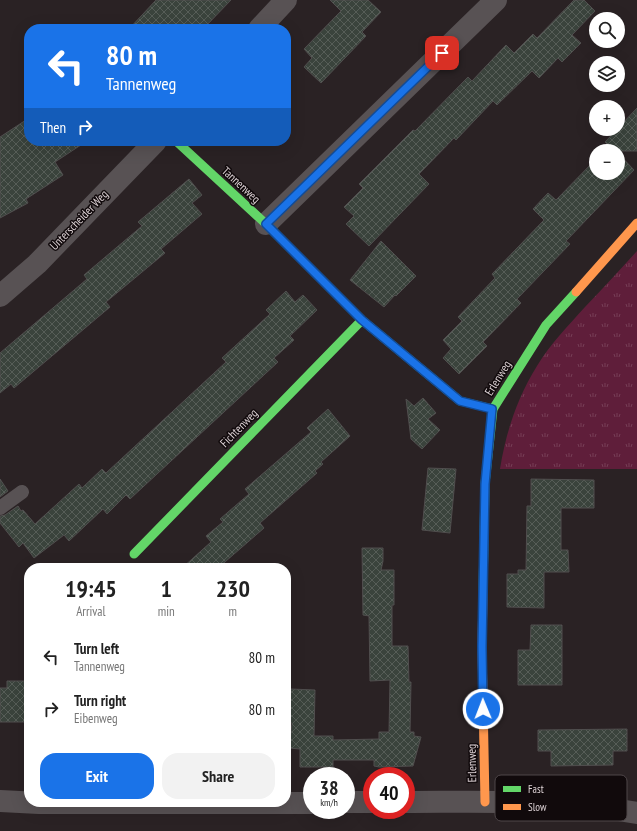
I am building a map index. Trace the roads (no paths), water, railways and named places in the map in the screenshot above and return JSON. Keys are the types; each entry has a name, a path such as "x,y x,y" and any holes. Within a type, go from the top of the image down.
{"street":[{"path":"264,24 286,0"},
{"path":"266,224 496,0"},
{"name":"Unterscheider Weg","path":"0,296 37,264 151,146"},
{"name":"Tannenweg","path":"181,146 266,224 362,320 460,401 492,409"},
{"name":"Erlenweg","path":"485,802 482,647 485,484 492,409 546,325 637,223"},
{"name":"Fichtenweg","path":"134,554 362,320"},
{"path":"0,802 24,803"},
{"path":"415,802 495,802"},
{"path":"291,803 303,803"},
{"path":"627,812 637,813"}],"lane":[{"path":"0,508 22,492"}]}
